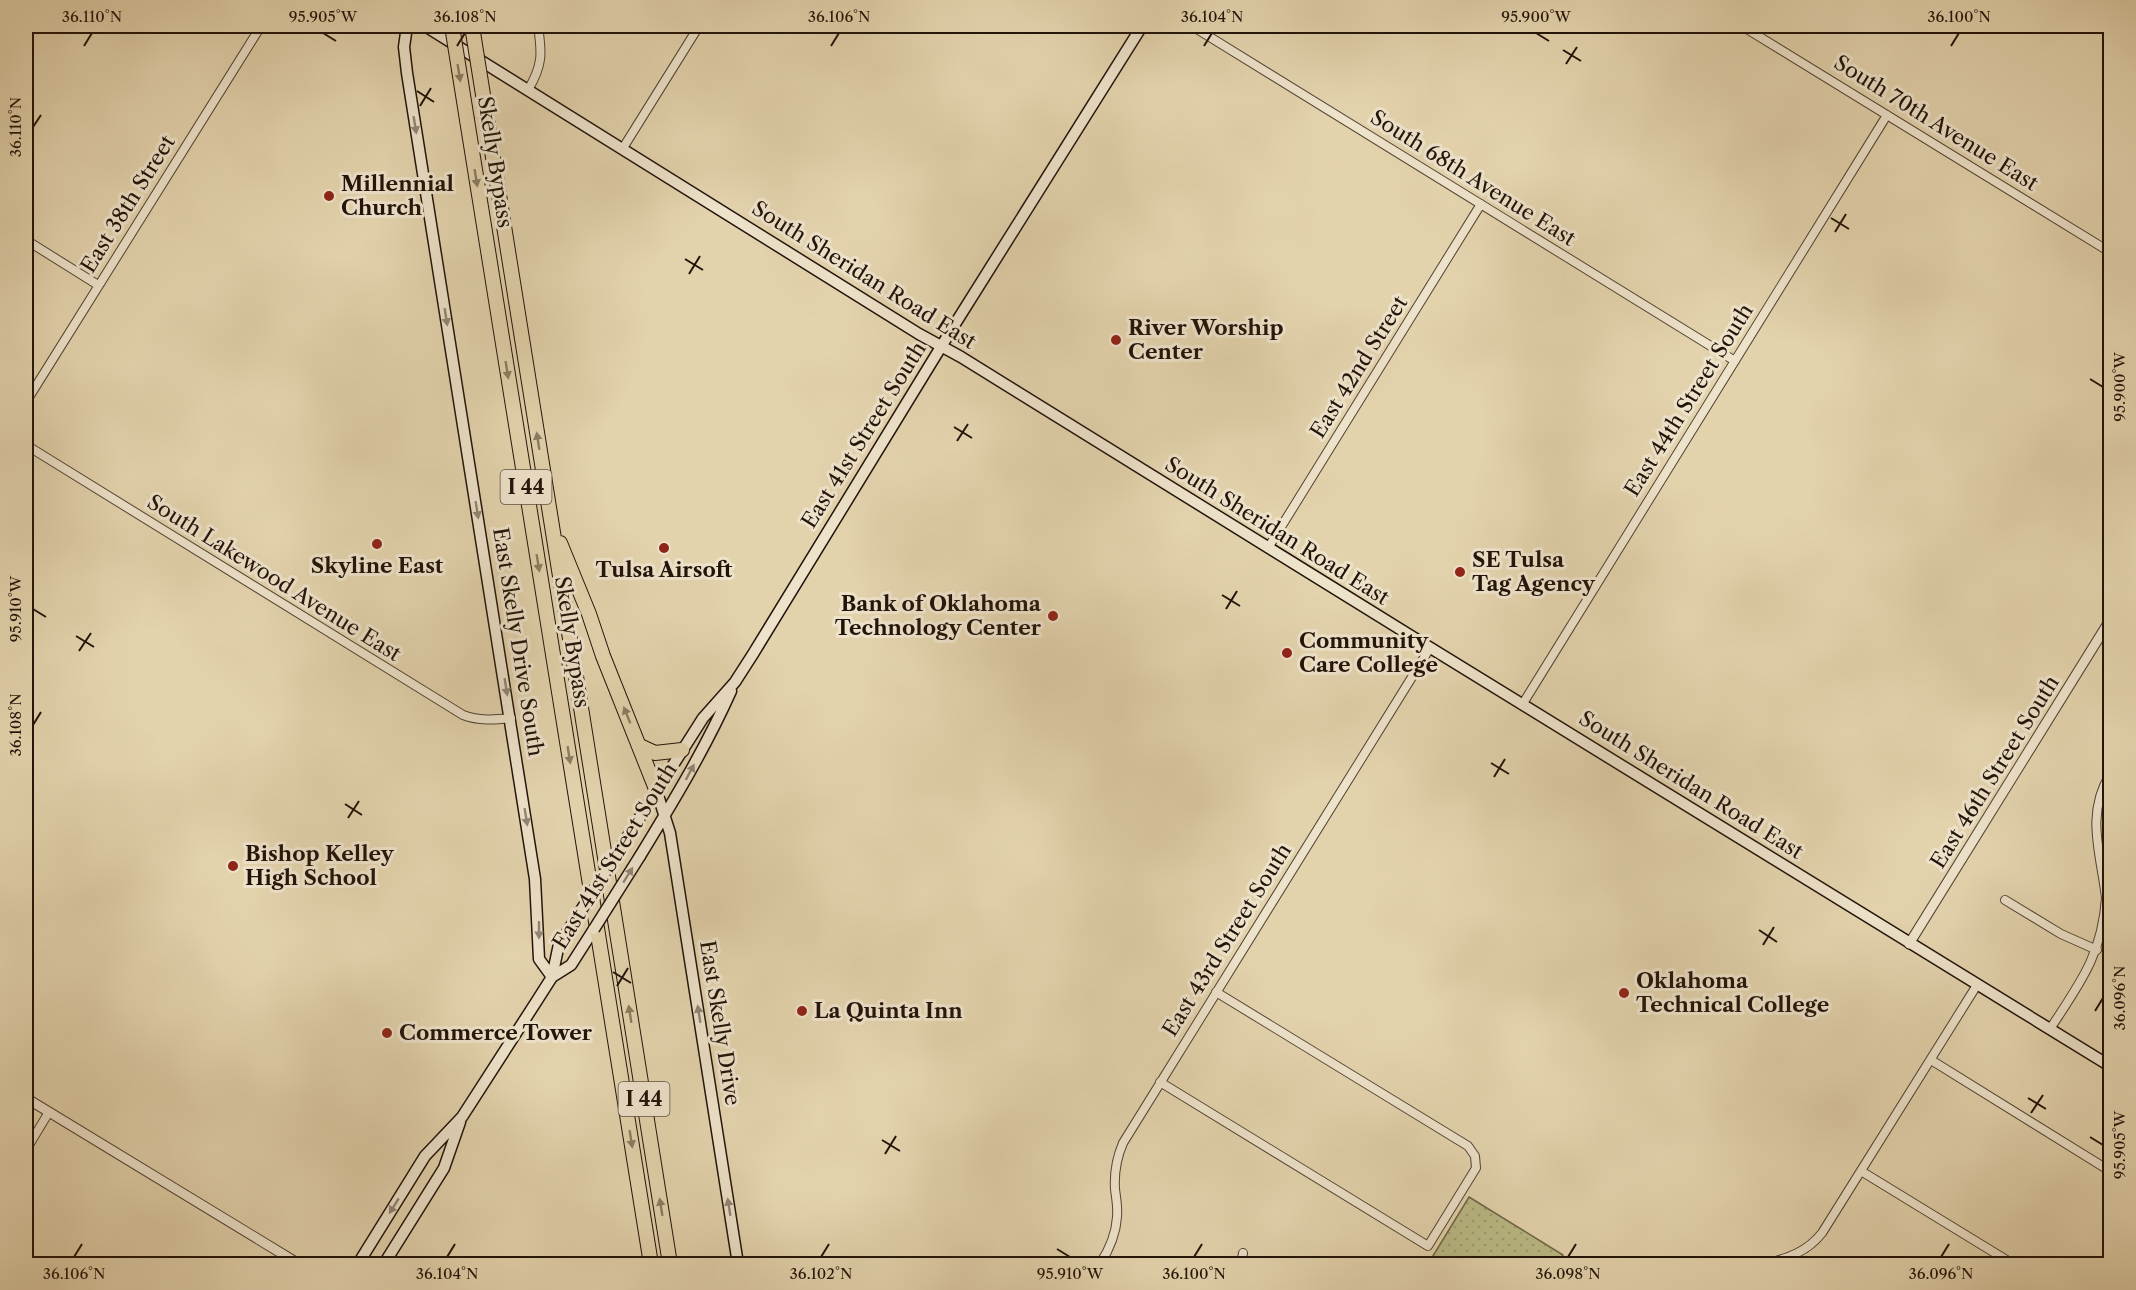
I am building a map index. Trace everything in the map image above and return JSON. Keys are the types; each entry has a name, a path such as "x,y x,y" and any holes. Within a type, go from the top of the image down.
{"highway":[{"name":"Skelly Bypass","path":"452,26 651,1264"},
{"name":"Skelly Bypass","path":"472,26 670,1264"},
{"path":"551,519 656,789"},
{"path":"640,746 655,753 682,750"}],"main road":[{"name":"East Skelly Drive South","path":"407,26 404,47 407,73 536,879 539,959 552,977"},
{"name":"South Sheridan Road East","path":"425,26 2110,1066"},
{"name":"East 41st Street South","path":"552,977 571,965 640,856 715,726 735,681 1142,26"},
{"name":"East 41st Street South","path":"358,1264 425,1156 462,1117 552,977 559,944 656,789 704,718 735,681"},
{"name":"East Skelly Drive","path":"656,789 670,833 738,1264"},
{"name":"East 41st Street South","path":"384,1264 444,1168 462,1117"}],"street":[{"name":"East 38th Street","path":"26,402 261,26"},
{"path":"528,90 542,61 538,26"},
{"path":"622,148 699,26"},
{"name":"South 68th Avenue East","path":"1192,26 1735,361"},
{"name":"South 70th Avenue East","path":"1742,26 2110,252"},
{"name":"East 44th Street South","path":"1522,705 1887,114"},
{"name":"East 42nd Street","path":"1268,548 1481,204"},
{"path":"26,240 98,285"},
{"name":"South Lakewood Avenue East","path":"26,445 463,715 472,719 511,718"},
{"name":"East 46th Street South","path":"1909,944 2110,620"},
{"name":"East 43rd Street South","path":"1100,1264 1108,1252 1116,1229 1118,1215 1115,1178 1119,1153 1160,1082 1430,648"},
{"path":"2050,1029 2088,970 2104,926 2108,898 2096,841 2096,828 2098,803 2110,774"},
{"path":"2005,900 2061,934 2097,950"},
{"path":"1765,1264 1792,1261 1822,1233 1977,985"},
{"path":"1160,1082 1428,1246 1476,1168 1475,1156 1468,1146 1216,992"},
{"path":"1931,1060 2110,1171"},
{"path":"26,1098 299,1264"},
{"path":"26,1150 49,1112"},
{"path":"1861,1171 2013,1264"},
{"path":"1241,1264 1243,1253"}],"green space":[{"path":"1469,1197 1563,1255 1556,1264 1428,1264"}],"place":[{"name":"Millennial Church","path":"329,196"},
{"name":"River Worship Center","path":"1116,340"},
{"name":"Skyline East","path":"377,544"},
{"name":"Tulsa Airsoft","path":"664,548"},
{"name":"SE Tulsa Tag Agency","path":"1460,572"},
{"name":"Bank of Oklahoma Technology Center","path":"1053,616"},
{"name":"Community Care College","path":"1287,653"},
{"name":"Bishop Kelley High School","path":"233,866"},
{"name":"Oklahoma Technical College","path":"1624,993"},
{"name":"La Quinta Inn","path":"802,1011"},
{"name":"Commerce Tower","path":"387,1033"}]}
